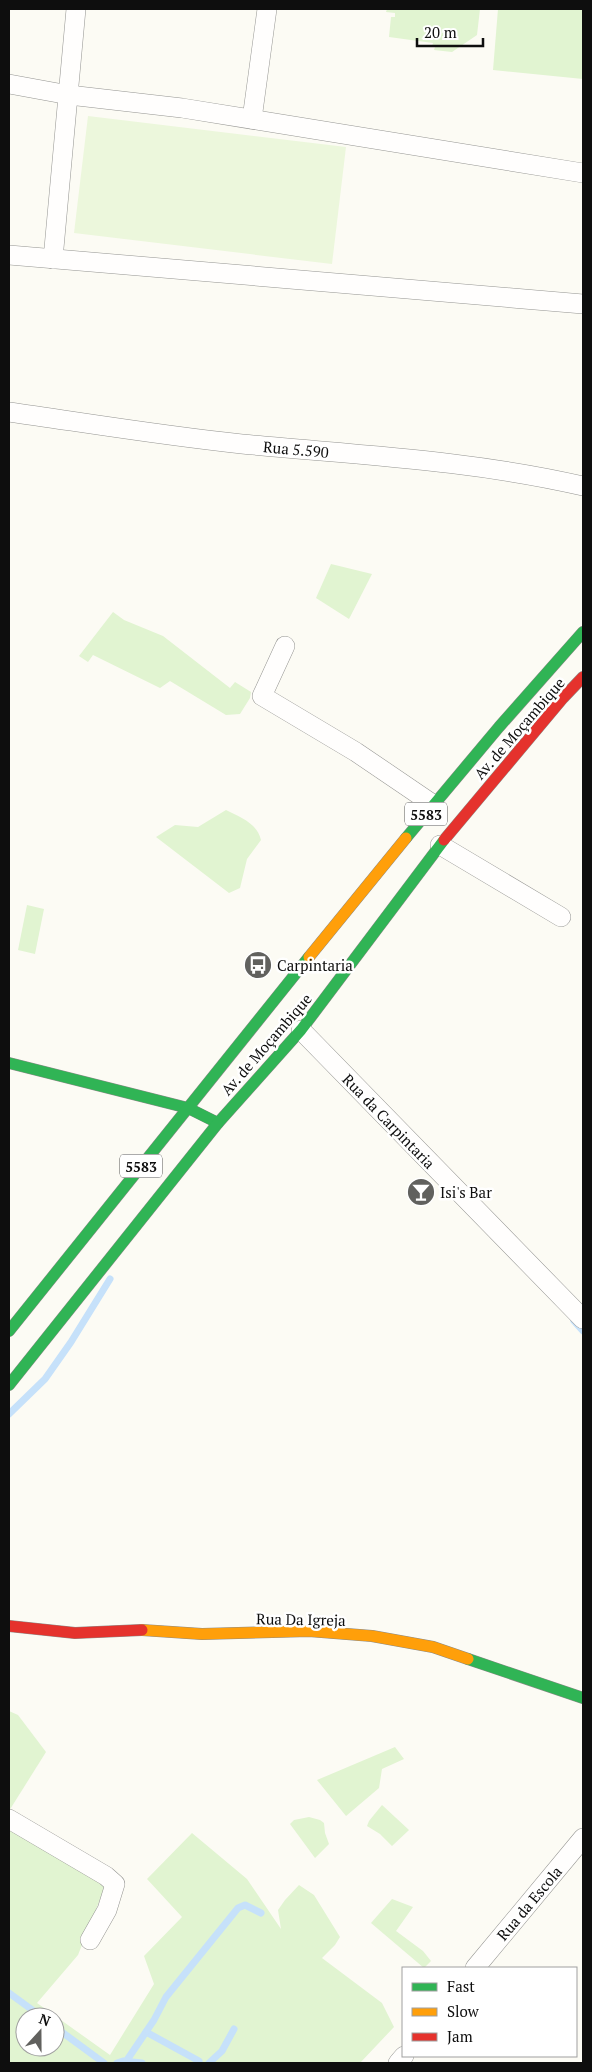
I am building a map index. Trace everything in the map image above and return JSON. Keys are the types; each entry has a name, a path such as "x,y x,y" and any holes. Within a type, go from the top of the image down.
{"main road":[{"name":"Av. de Moçambique","path":"9,1331 266,1009 434,805 541,678 583,632"},
{"name":"Av. de Moçambique","path":"9,1385 218,1123 301,1030 440,845 563,698 583,677"},
{"path":"9,1064 188,1108 218,1123"},
{"name":"Rua Da Igreja","path":"9,1626 75,1632 147,1630 202,1634 309,1631 372,1636 433,1647 583,1698"}],"street":[{"path":"53,260 76,9"},
{"path":"252,120 267,9"},
{"path":"9,84 69,95 182,108 583,173"},
{"path":"9,255 583,304"},
{"name":"Rua 5.590","path":"9,412 238,443 470,465 532,474 583,486"},
{"path":"285,646 262,696 356,752 434,805"},
{"path":"440,845 561,917"},
{"name":"Rua da Carpintaria","path":"301,1030 583,1319"},
{"path":"9,1818 106,1876 115,1884 107,1910 90,1940"},
{"name":"Rua da Escola","path":"476,1967 583,1838"}],"green space":[{"path":"387,9 480,9 477,35 452,52 434,50 433,43 389,37 391,17 395,17 395,13 386,12"},
{"path":"498,9 583,9 583,79 493,70"},
{"path":"88,116 346,147 332,264 74,233"},
{"path":"331,564 372,574 349,619 316,598"},
{"path":"113,612 124,620 163,636 230,688 235,682 251,692 250,698 240,714 226,715 170,681 160,688 93,655 88,662 79,656"},
{"path":"226,810 252,825 261,840 247,859 240,888 229,893 156,837 175,825 198,827"},
{"path":"27,905 44,909 35,954 18,950"},
{"path":"9,1711 18,1715 46,1752 9,1811"},
{"path":"395,1747 404,1759 382,1769 379,1788 346,1816 317,1780"},
{"path":"382,1805 409,1830 392,1846 380,1834 367,1826"},
{"path":"309,1817 324,1823 329,1844 315,1858 290,1824 294,1820"},
{"path":"9,1818 106,1884 78,1955 37,2003 43,2007 15,2007 15,2057 65,2057 65,2023 110,2055 154,1984 144,1956 182,1917 147,1879 192,1833 247,1879 281,1929 278,1910 299,1885 314,1895 340,1937 322,1958 382,2003 394,2027 360,2063 9,2063"},
{"path":"392,1899 413,1907 396,1931 423,1951 431,1961 423,1967 371,1923"}],"waterway":[{"path":"9,1414 45,1379 71,1342 110,1279"},
{"path":"574,1321 583,1331"},
{"path":"125,2063 154,2020 166,1997 238,1908 245,1905 261,1913"},
{"path":"9,1993 28,2007"},
{"path":"209,2063 222,2051 234,2029"},
{"path":"146,2032 199,2061"},
{"path":"65,2034 104,2063"},
{"path":"117,2063 123,2061 142,2063"}],"traffic: fast":[{"path":"406,838 499,727 583,632"},
{"path":"9,1385 218,1123 301,1030 444,840"},
{"path":"9,1331 309,957"},
{"path":"9,1063 188,1108 218,1123"},
{"path":"468,1659 583,1698"}],"traffic: slow":[{"path":"309,957 406,838"},
{"path":"142,1630 202,1634 309,1631 372,1636 433,1647 468,1659"}],"traffic: jam":[{"path":"444,840 563,698 583,677"},
{"path":"9,1626 75,1633 142,1630"}],"place":[{"name":"Carpintaria","path":"258,965"},
{"name":"Isi's Bar","path":"421,1192"}]}
